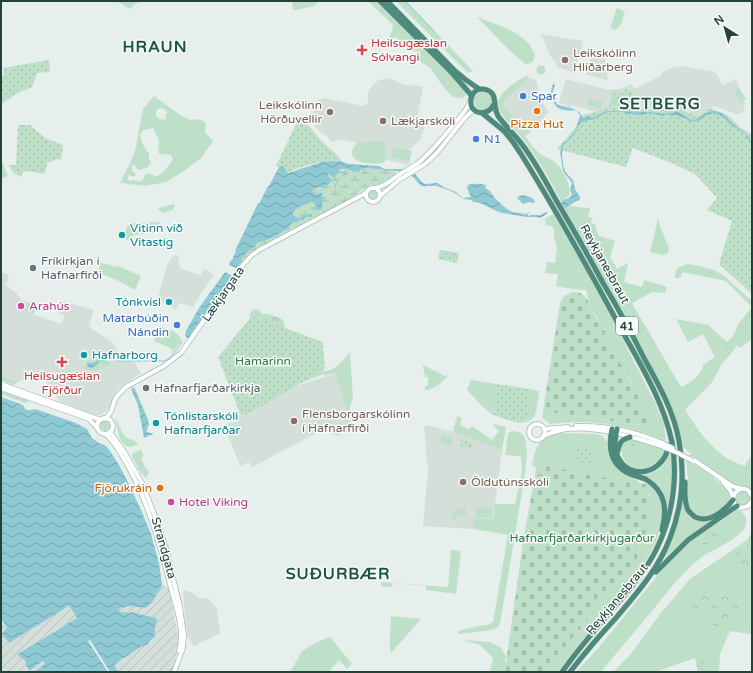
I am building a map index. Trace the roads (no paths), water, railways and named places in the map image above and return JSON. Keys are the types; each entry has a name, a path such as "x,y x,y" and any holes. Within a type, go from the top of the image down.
{"highway":[{"path":"380,1 466,89 475,110"},
{"name":"41","path":"387,1 455,71 479,90 485,89 492,93 494,97 494,104"},
{"path":"471,98 475,92 479,90"},
{"path":"482,113 490,111 494,104"},
{"name":"Reykjanesbraut","path":"494,104 498,115 525,148 539,169 626,323 665,398 677,430 682,459 682,485 680,499 671,537 660,560 646,582 570,672"},
{"name":"41","path":"475,110 482,113"},
{"name":"Reykjanesbraut","path":"482,113 504,131 522,154 596,283 646,375 663,411 673,450 674,482 672,500 669,518 662,538 640,576 562,672"},
{"path":"614,431 616,454 624,465 634,471 648,471 657,467 666,456 668,450 668,432 663,411"},
{"path":"614,431 610,442 613,459 624,471 643,478 651,483 659,491 664,500 664,519 661,533 652,557"},
{"path":"616,454 620,442 630,437"},
{"path":"682,459 684,469 685,499 689,511 692,514 701,519 712,517 726,509 733,499"},
{"path":"646,582 688,540 737,506"}],"main road":[{"path":"471,98 469,106 427,155 385,185 371,188 366,193 368,199 371,201 377,200 402,178 426,164 464,119 475,110"},
{"path":"375,188 378,191 379,197"},
{"name":"Lækjargata","path":"110,421 115,399 118,395 126,387 164,366 181,353 243,265 251,256 276,240 366,193"},
{"name":"Lækjargata","path":"356,199 368,199"},
{"path":"1,384 90,416 110,421 113,426 110,432 105,434 101,433 88,419 1,388"},
{"name":"Lækjargata","path":"103,419 111,412"},
{"path":"97,428 98,423 103,419"},
{"path":"543,436 544,429 541,425 535,424 531,426 529,430 530,436 537,439 562,430 588,429 614,431 630,437 659,444"},
{"path":"544,429 581,426 636,434 692,459 732,486 750,491 752,496"},
{"name":"Strandgata","path":"110,432 125,453 142,483 156,518 164,545 180,608 184,644 172,672"},
{"name":"Strandgata","path":"105,434 112,440 127,463 138,485 152,519 160,546 180,628 181,639 179,652 172,672"},
{"path":"117,448 125,453"},
{"path":"692,459 723,482 730,490 737,506 746,508 752,501"},
{"path":"733,499 736,492 742,489"}],"water":[{"path":"554,83 555,85 552,95 554,101 558,105 576,110 568,111 557,107 553,101 551,94"},
{"path":"576,110 583,118 588,116 592,118 609,111 650,112 665,114 676,111 689,119 694,120 709,112 717,111 744,132 751,141 752,145 745,134 733,126 731,127 731,125 723,118 714,113 694,121 689,121 677,115 667,114 663,116 650,113 637,115 609,112 603,114 592,120 580,123 572,137 564,144 562,154 565,171 573,180 575,189 580,197 580,200 565,208 561,203 572,195 570,189 572,183 563,171 560,152 563,143 568,140 576,129 580,115"},
{"path":"330,161 378,166 385,169 406,169 416,175 423,183 437,183 456,192 463,198 471,197 467,188 468,185 486,185 485,188 510,211 526,214 529,212 527,214 528,216 540,215 548,212 539,218 499,212 483,204 464,199 455,193 440,187 422,186 411,175 401,171 363,168 365,171 361,169 359,170 360,173 358,171 354,172 351,170 340,169 338,170 350,176 344,175 341,177 344,174 340,172 333,177 329,174 328,175 332,180 324,187 325,189 318,187 312,191 317,194 320,192 323,194 321,196 323,196 324,199 322,209 319,211 315,209 312,211 314,208 317,208 312,202 300,207 293,213 293,215 298,218 311,214 313,217 306,217 303,221 299,220 292,223 289,226 289,229 273,238 257,243 242,257 243,261 236,268 229,265 258,203 259,204 279,167 283,166 288,173 322,162"},
{"path":"523,195 532,198 535,202 523,204 517,198"},
{"path":"225,272 231,275 231,279 190,337 187,338 185,335 186,331 199,308"},
{"path":"99,359 104,360 105,362 100,361 94,367 88,367 87,365 89,363 94,363"},
{"path":"134,387 149,422 147,427 148,429 146,431 153,433 144,438 138,405 131,389"},
{"path":"1,397 23,405 28,410 35,409 76,423 87,429 92,438 108,448 119,465 141,510 151,534 159,563 162,585 153,601 147,607 126,606 125,608 121,607 119,609 120,612 131,612 156,618 157,621 155,636 147,645 142,646 115,664 115,667 119,672 31,672 42,666 45,663 43,661 30,671 25,664 25,660 18,654 77,618 69,606 9,643 2,634 7,627 1,619"}],"waterway":[{"path":"405,1 433,30"},
{"path":"116,361 164,361 172,356 182,342"}],"place":[{"name":"Heilsugæslan Sólvangi","path":"362,50"},
{"name":"Leikskólinn Hlíðarberg","path":"565,60"},
{"name":"Spar","path":"523,96"},
{"name":"Pizza Hut","path":"537,111"},
{"name":"Leikskólinn Hörðuvellir","path":"330,112"},
{"name":"Lækjarskóli","path":"383,121"},
{"name":"N1","path":"476,139"},
{"name":"Vitinn við Vitastíg","path":"122,235"},
{"name":"Fríkirkjan í Hafnarfirði","path":"33,268"},
{"name":"Tónkvísl","path":"169,302"},
{"name":"Arahús","path":"21,306"},
{"name":"Matarbúðin Nándin","path":"177,325"},
{"name":"Hafnarborg","path":"84,355"},
{"name":"Heilsugæslan Fjörður","path":"62,362"},
{"name":"Hafnarfjarðarkirkja","path":"146,388"},
{"name":"Flensborgarskólinn í Hafnarfirði","path":"294,421"},
{"name":"Tónlistarskóli Hafnarfjarðar","path":"156,423"},
{"name":"Öldutúnsskóli","path":"463,482"},
{"name":"Fjörukráin","path":"160,488"},
{"name":"Hotel Viking","path":"171,502"}],"district":[{"name":"HRAUN","path":"155,47"},
{"name":"SETBERG","path":"660,104"},
{"name":"SUÐURBÆR","path":"338,574"}],"park label":[{"name":"Hamarinn","path":"263,361"},
{"name":"Hafnarfjarðarkirkjugarður","path":"582,538"}]}
